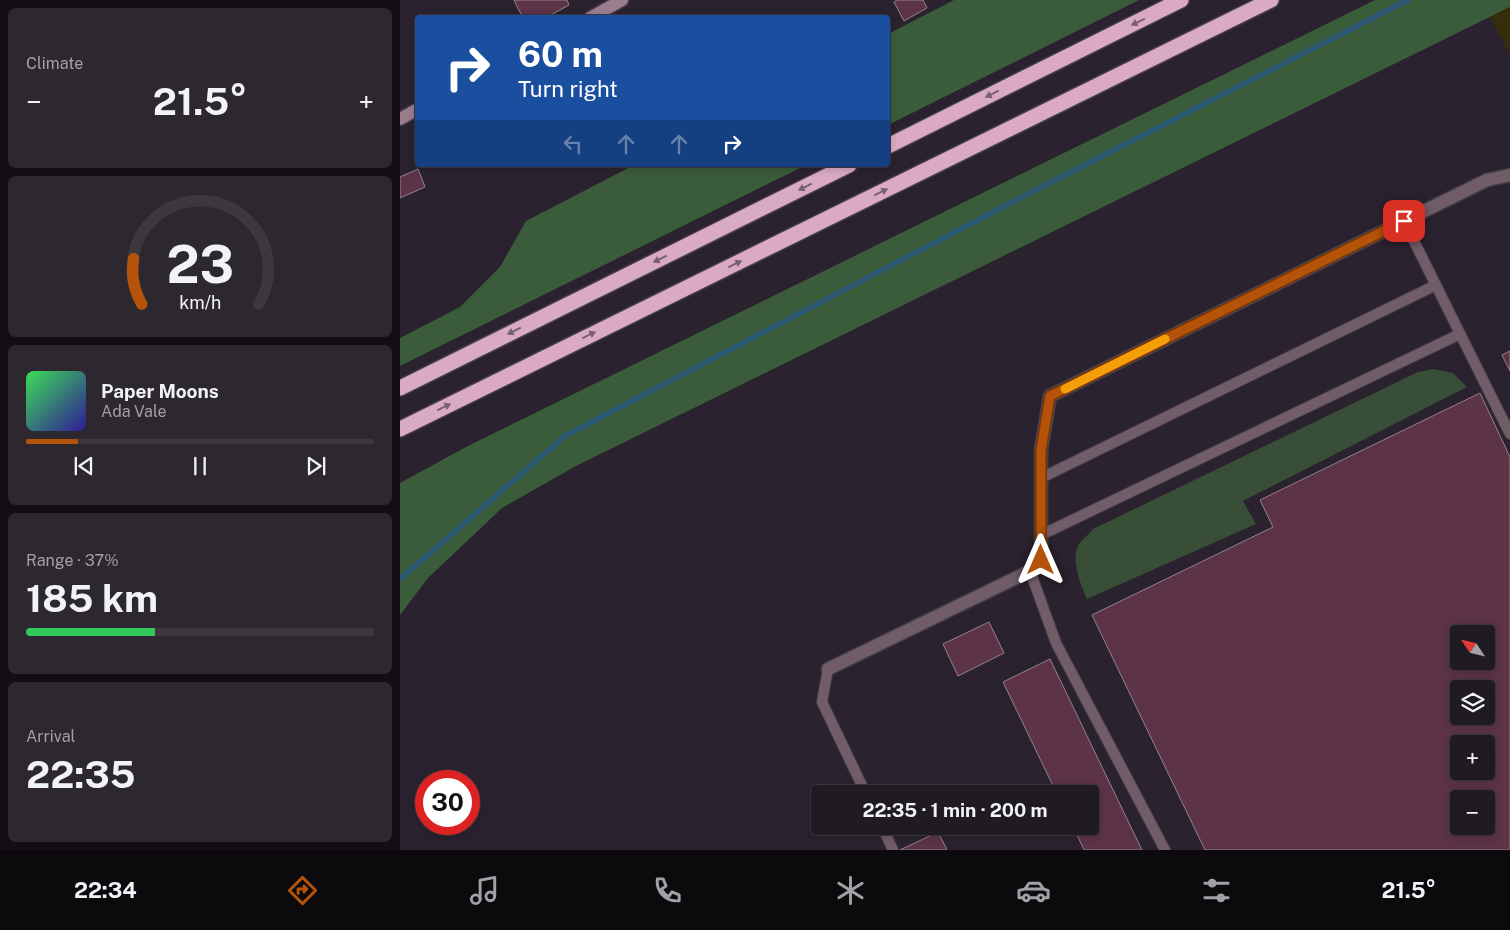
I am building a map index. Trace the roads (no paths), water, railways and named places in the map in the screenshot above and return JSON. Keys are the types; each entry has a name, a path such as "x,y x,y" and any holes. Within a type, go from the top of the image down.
{"highway":[{"path":"890,145 1182,0"},
{"path":"400,429 1271,0"},
{"path":"400,388 845,167"}],"street":[{"path":"595,15 622,0"},
{"path":"400,119 415,111"},
{"path":"828,669 1030,571 1041,560 1041,450 1050,396 1487,180 1510,175"}],"lane":[{"path":"1404,221 1510,434"},
{"path":"1041,478 1436,285"},
{"path":"1041,535 1460,334"},
{"path":"1030,571 1056,643 1165,850"},
{"path":"828,669 822,702 862,785"},
{"path":"886,835 893,850"}],"waterway":[{"path":"400,579 565,436 1022,197 1408,0"}]}
